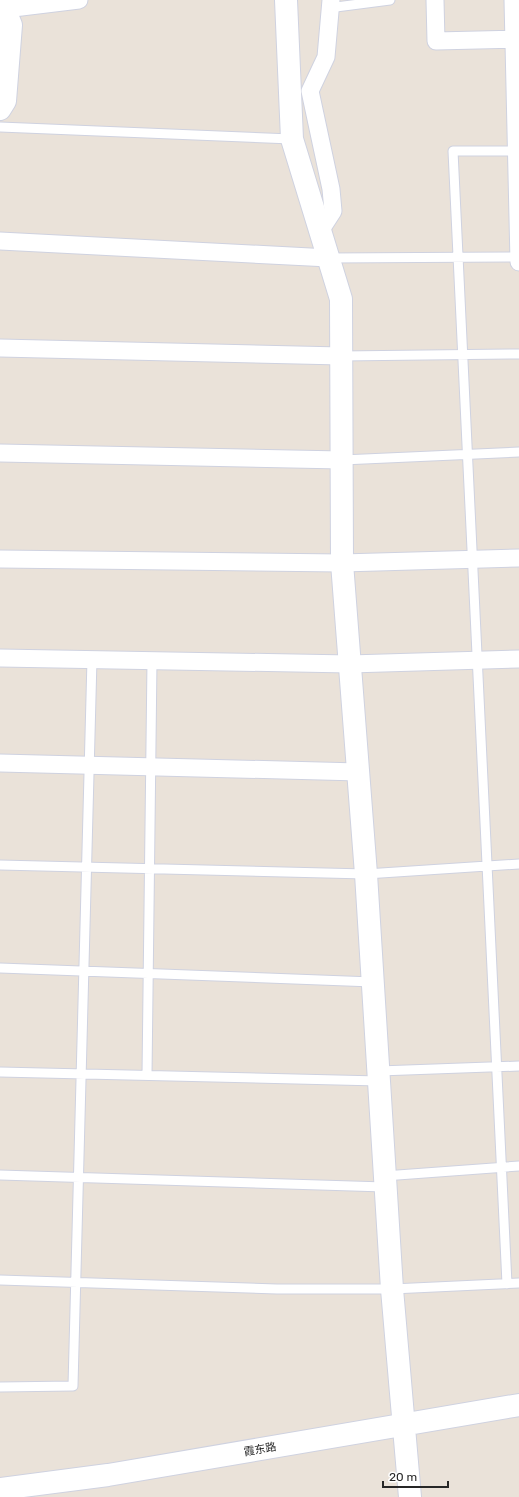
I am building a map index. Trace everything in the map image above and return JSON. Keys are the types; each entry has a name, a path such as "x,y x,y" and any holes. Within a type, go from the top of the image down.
{"street":[{"path":"0,109 5,101 11,24 3,5 79,0"},
{"path":"286,0 292,139 341,299 342,564 359,772 392,1289 410,1497"},
{"path":"435,0 436,41 516,39"},
{"path":"513,0 516,39 519,262"},
{"path":"320,231 333,211 330,189 310,92 326,57 333,4"},
{"path":"0,241 329,258"},
{"path":"0,348 341,356"},
{"path":"0,453 342,460"},
{"path":"0,559 342,564 519,558"},
{"path":"0,658 350,664 519,660"},
{"path":"0,763 359,772"},
{"name":"霞东路","path":"0,1489 108,1475 519,1405"}],"lane":[{"path":"333,4 390,0"},
{"path":"0,126 292,139"},
{"path":"507,1284 453,151 518,151"},
{"path":"329,258 519,257"},
{"path":"341,356 519,354"},
{"path":"342,460 519,452"},
{"path":"0,1387 73,1386 92,660"},
{"path":"147,1075 152,661"},
{"path":"0,865 366,874 519,864"},
{"path":"0,968 373,982"},
{"path":"0,1072 147,1075 379,1076 519,1066"},
{"path":"0,1175 385,1181 519,1166"},
{"path":"0,1280 277,1288 392,1289 519,1283"}]}
